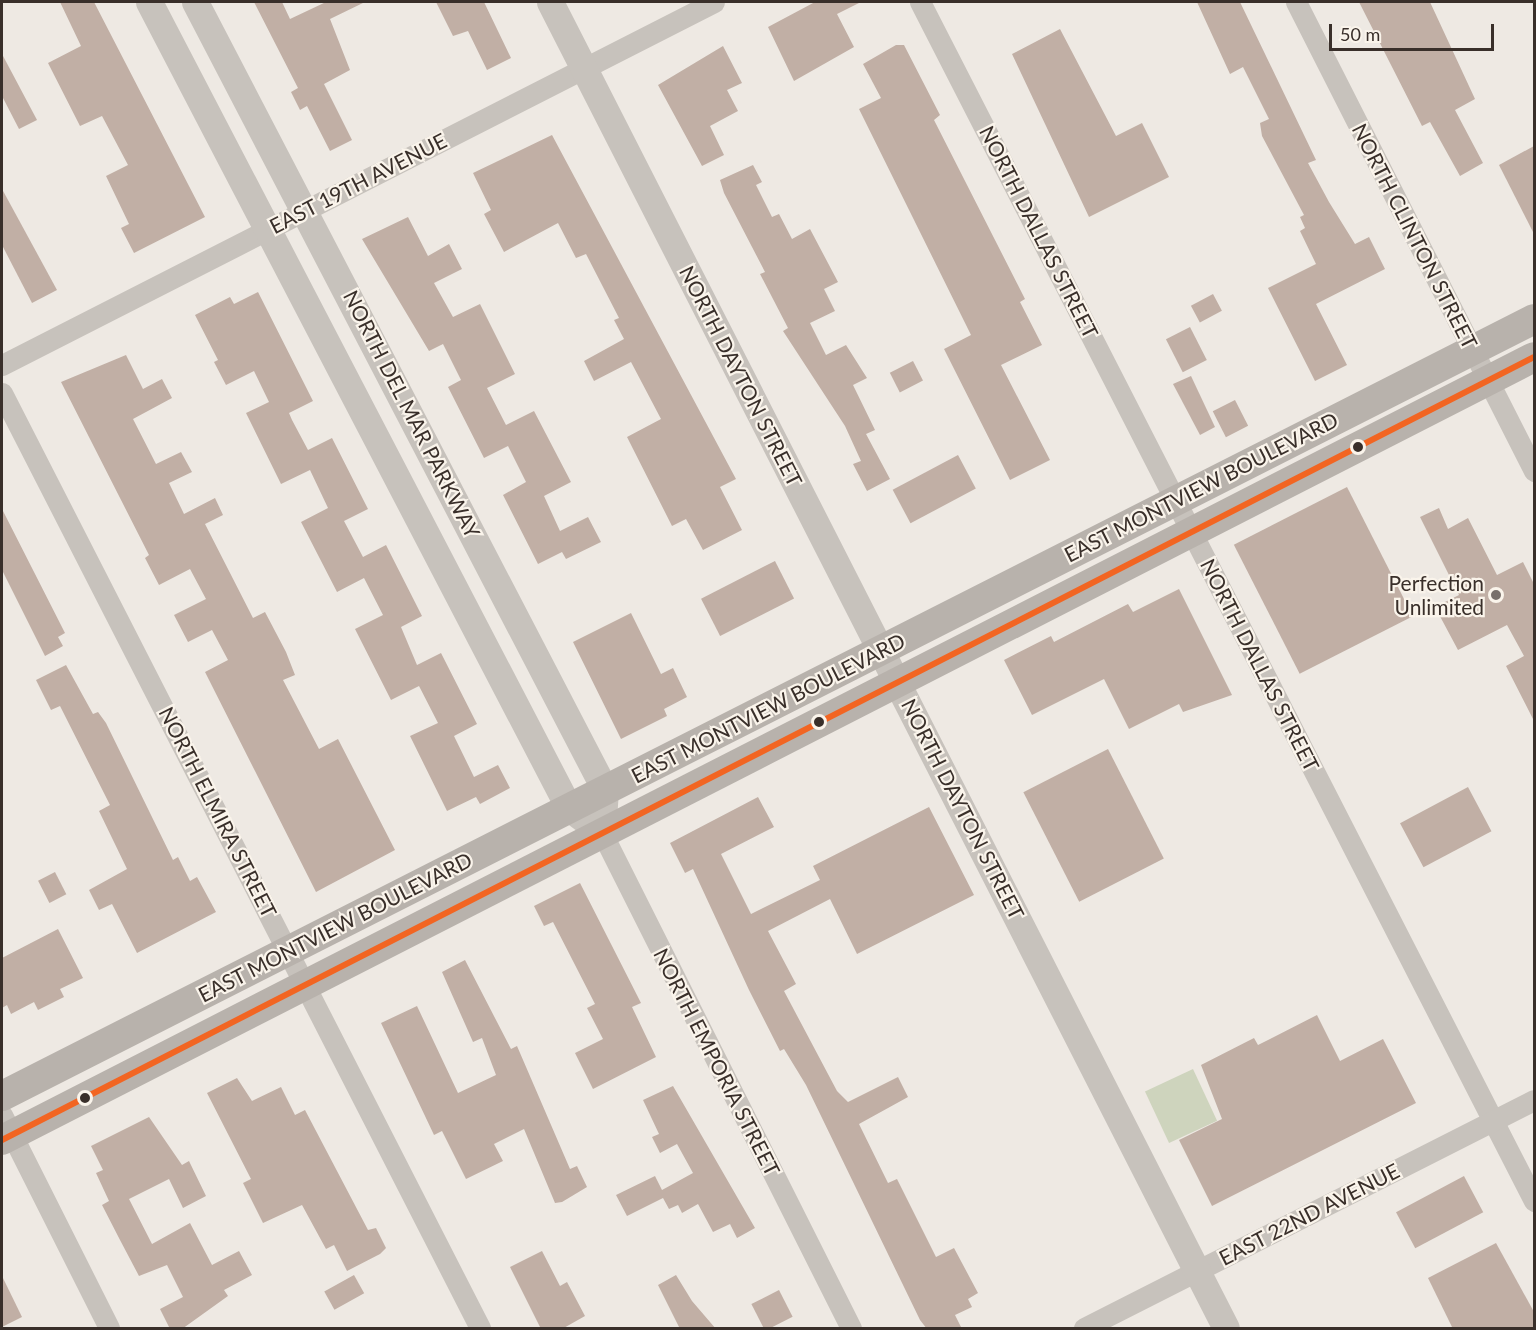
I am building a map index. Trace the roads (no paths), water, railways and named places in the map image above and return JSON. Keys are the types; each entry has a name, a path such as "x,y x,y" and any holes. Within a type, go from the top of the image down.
{"main road":[{"name":"EAST MONTVIEW BOULEVARD","path":"2,1096 1534,319"},
{"name":"EAST MONTVIEW BOULEVARD","path":"5,1130 307,985 1191,530 1534,357"}],"street":[{"name":"NORTH DEL MAR PARKWAY","path":"149,2 569,808"},
{"name":"NORTH DEL MAR PARKWAY","path":"195,2 605,790"},
{"name":"NORTH DAYTON STREET","path":"550,2 1226,1329"},
{"name":"EAST 19TH AVENUE","path":"2,365 714,2"},
{"name":"NORTH DALLAS STREET","path":"920,2 1178,499 1191,530 1534,1201"},
{"name":"NORTH CLINTON STREET","path":"1296,2 1534,471"},
{"name":"NORTH ELMIRA STREET","path":"2,393 290,950 480,1329"},
{"path":"602,833 605,790"},
{"name":"NORTH EMPORIA STREET","path":"569,808 602,833 851,1329"},
{"name":"EAST 22ND AVENUE","path":"1084,1329 1534,1100"},
{"path":"5,1130 109,1329"}],"place":[{"name":"Perfection Unlimited","path":"1496,595"}]}
